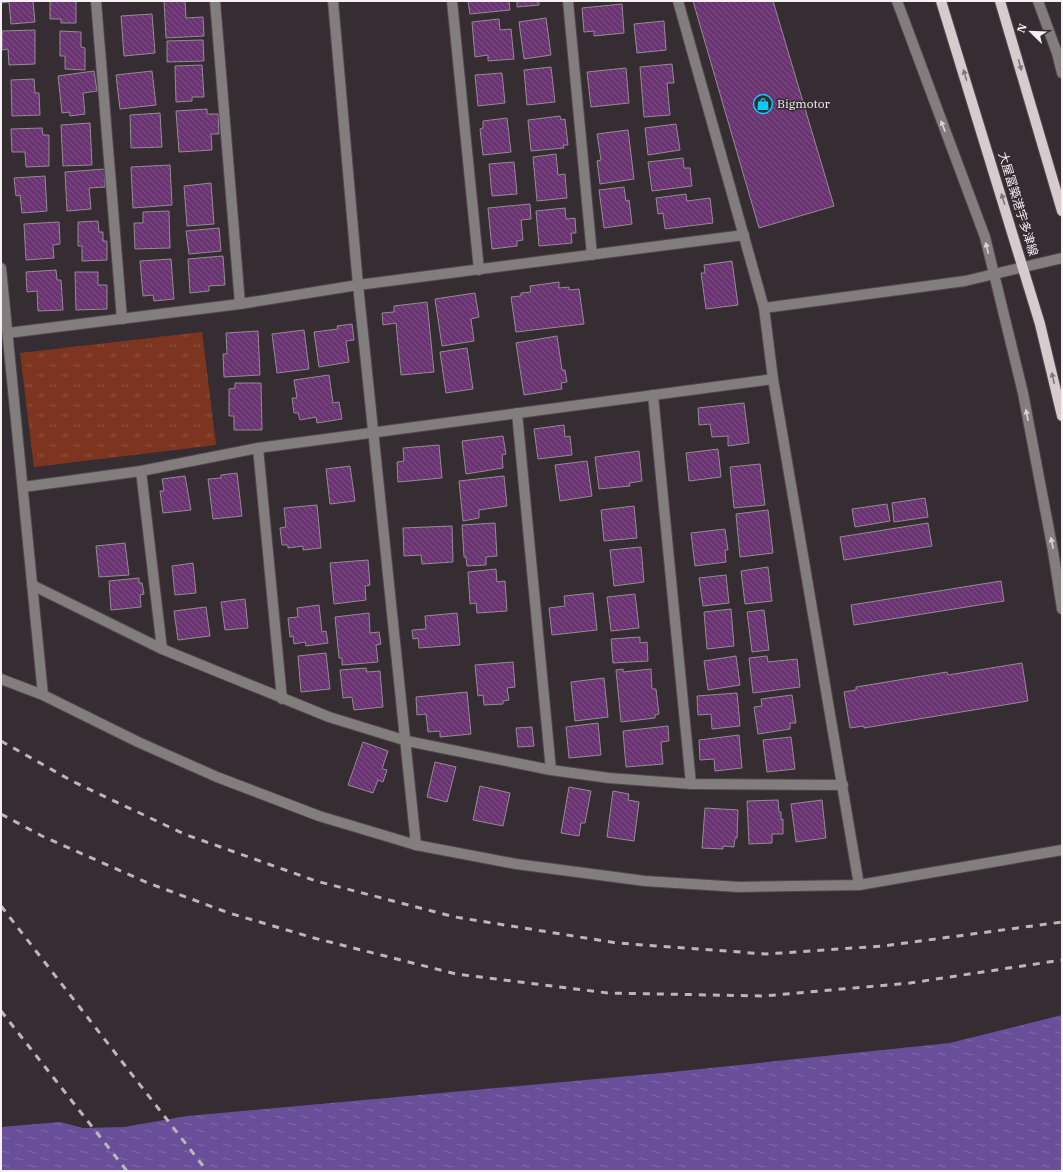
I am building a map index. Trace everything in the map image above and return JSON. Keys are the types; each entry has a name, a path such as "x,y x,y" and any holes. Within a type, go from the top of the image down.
{"main road":[{"name":"大屋冨築港宇多津線","path":"941,1 1024,267 1040,324 1062,416"},
{"path":"1000,1 1062,211"}],"street":[{"path":"96,1 122,319"},
{"path":"215,1 240,304"},
{"path":"332,1 358,285 407,741 416,845"},
{"path":"452,1 479,270"},
{"path":"568,1 592,255"},
{"path":"678,1 764,308 773,379 844,785 859,884"},
{"path":"897,1 985,237 1023,394 1053,551 1062,609"},
{"path":"1038,1 1057,53 1062,73"},
{"path":"8,333 240,304 358,285 744,235"},
{"path":"764,308 965,281 1062,258"},
{"path":"1,268 43,695"},
{"path":"23,487 141,471 258,448 773,379"},
{"path":"652,395 691,784"},
{"path":"517,413 551,770"},
{"path":"258,448 282,699"},
{"path":"141,471 162,649"},
{"path":"32,585 162,649 282,699 329,717 407,741 551,770 609,778 691,784 844,785"},
{"path":"1,679 43,695 138,742 218,777 319,816 416,845 516,864 645,881 739,887 859,884 1062,850"}],"green space":[{"path":"202,332 216,445 34,467 20,353"}],"water":[{"path":"1062,1015 1062,1171 1,1171 1,1127 60,1122 83,1128 124,1127 187,1116 662,1073 950,1043"}],"building":[{"path":"1,1 33,1 35,22 11,24 9,2 1,3"},
{"path":"50,1 76,1 76,23 61,23 61,19 50,19"},
{"path":"164,1 185,1 186,18 203,17 204,36 166,38"},
{"path":"468,1 509,1 510,10 470,14"},
{"path":"517,1 539,1 539,5 517,7"},
{"name":"Bigmotor","path":"693,1 773,1 834,206 759,228"},
{"path":"622,4 624,33 594,36 594,31 584,32 582,8"},
{"path":"152,14 155,53 124,56 121,16"},
{"path":"546,18 551,55 524,59 519,22"},
{"path":"499,19 500,30 511,29 514,59 488,61 488,55 475,57 472,22"},
{"path":"664,21 666,50 637,53 634,24"},
{"path":"35,30 35,64 9,65 8,49 2,50 2,31"},
{"path":"60,31 81,32 81,47 85,48 85,70 65,69 65,56 60,56"},
{"path":"203,40 204,61 167,62 167,41"},
{"path":"672,64 674,83 667,83 670,115 644,117 640,67"},
{"path":"202,65 204,97 192,97 192,101 176,102 175,66"},
{"path":"551,67 555,102 527,105 524,70"},
{"path":"626,68 629,103 591,107 587,72"},
{"path":"94,71 97,91 83,93 85,114 70,116 69,112 62,113 58,76"},
{"path":"152,71 156,105 120,109 116,75"},
{"path":"502,73 505,103 478,106 475,75"},
{"path":"34,79 35,93 39,93 40,115 12,116 11,80"},
{"path":"207,109 207,114 218,114 219,134 211,134 212,150 179,152 176,111"},
{"path":"160,113 162,147 131,148 130,115"},
{"path":"560,116 561,120 565,119 568,145 563,145 564,148 531,151 528,120"},
{"path":"507,118 511,152 483,155 480,129 483,128 483,121"},
{"path":"90,123 92,165 63,166 61,125"},
{"path":"676,124 680,150 648,155 645,128"},
{"path":"42,128 43,135 49,135 49,166 26,167 25,152 12,152 11,129"},
{"path":"628,130 634,179 600,184 597,161 601,160 597,134"},
{"path":"556,154 558,175 565,174 567,198 537,201 533,157"},
{"path":"683,158 684,168 690,168 692,186 652,191 648,162"},
{"path":"514,162 517,194 492,196 489,164"},
{"path":"170,165 172,205 133,208 131,167"},
{"path":"105,169 105,187 89,188 91,209 67,211 65,172"},
{"path":"45,176 47,211 22,213 20,195 16,196 14,178"},
{"path":"211,183 214,224 187,226 184,186"},
{"path":"624,187 626,201 629,200 632,224 604,228 599,190"},
{"path":"686,194 687,201 710,198 713,223 665,229 663,213 658,214 656,198"},
{"path":"530,204 531,219 521,220 523,240 517,241 517,246 492,249 488,208"},
{"path":"565,208 566,219 575,218 576,233 571,233 572,243 539,246 536,211"},
{"path":"169,211 170,248 135,249 134,223 143,223 143,212"},
{"path":"98,221 99,232 103,232 103,241 107,241 107,260 82,261 82,246 78,246 78,222"},
{"path":"59,222 60,244 53,245 54,258 26,260 24,224"},
{"path":"219,228 221,251 189,254 186,231"},
{"path":"223,256 225,285 209,286 209,291 190,293 188,259"},
{"path":"171,259 174,299 154,301 153,295 143,296 140,261"},
{"path":"732,261 738,305 706,309 701,273 705,273 704,265"},
{"path":"56,270 57,280 61,280 63,310 38,311 37,291 27,292 26,272"},
{"path":"75,272 98,272 98,285 107,285 107,309 76,310"},
{"path":"559,282 559,288 569,287 569,290 579,289 584,324 516,332 511,297 521,296 521,293 531,292 530,286"},
{"path":"475,293 479,317 471,319 474,341 442,346 435,299"},
{"path":"427,302 434,372 401,375 396,323 383,325 382,313 394,312 394,306"},
{"path":"352,324 354,340 346,341 349,362 319,367 314,332 338,329 337,326"},
{"path":"304,330 309,369 277,373 272,334"},
{"path":"258,331 260,375 224,377 223,354 227,354 226,333"},
{"path":"557,336 562,370 565,370 567,382 561,383 562,389 524,395 516,343"},
{"path":"467,348 473,389 446,393 440,352"},
{"path":"329,375 333,403 339,402 342,419 317,423 316,417 300,420 298,413 294,413 292,398 297,398 294,380"},
{"path":"235,383 261,383 262,430 234,430 234,416 229,416 229,389 235,388"},
{"path":"744,403 749,443 728,446 728,436 712,437 710,424 699,425 698,408"},
{"path":"564,425 565,437 570,436 572,455 538,459 534,429"},
{"path":"503,436 506,454 502,455 503,468 466,474 462,441"},
{"path":"439,445 442,478 398,482 397,462 404,461 403,448"},
{"path":"718,449 721,477 689,481 686,453"},
{"path":"639,451 642,481 629,483 630,486 599,489 595,457"},
{"path":"587,461 592,496 560,501 555,465"},
{"path":"760,464 765,505 734,508 730,467"},
{"path":"350,466 355,501 330,504 326,469"},
{"path":"237,473 242,516 213,519 208,479 221,478 221,475"},
{"path":"185,476 191,510 163,513 160,491 164,491 162,479"},
{"path":"504,476 507,506 479,510 479,518 463,521 459,481"},
{"path":"925,498 928,517 894,522 892,503"},
{"path":"887,504 890,521 855,527 852,509"},
{"path":"317,505 321,548 303,550 303,546 288,548 288,545 282,545 280,528 286,527 284,508"},
{"path":"634,506 637,538 604,541 601,510"},
{"path":"768,510 773,553 740,557 736,514"},
{"path":"495,523 497,556 486,557 486,565 467,566 466,557 464,557 462,525"},
{"path":"928,523 932,546 844,560 840,537"},
{"path":"452,526 453,562 422,564 421,555 404,556 403,528"},
{"path":"725,529 728,550 725,550 726,562 695,566 691,533"},
{"path":"125,543 129,575 99,577 96,546"},
{"path":"641,547 644,582 614,586 610,550"},
{"path":"368,560 370,585 365,586 366,600 334,604 330,563"},
{"path":"193,563 196,593 175,595 172,566"},
{"path":"768,567 772,601 745,604 741,571"},
{"path":"496,569 497,582 505,581 507,611 477,613 476,603 470,604 468,572"},
{"path":"726,575 729,603 703,606 699,578"},
{"path":"139,578 139,583 142,583 144,594 140,595 141,607 111,610 109,581"},
{"path":"1001,581 1004,601 854,625 851,605"},
{"path":"593,593 597,630 552,635 549,608 565,606 564,596"},
{"path":"635,594 639,628 611,631 607,597"},
{"path":"245,599 248,628 225,630 221,602"},
{"path":"319,605 322,632 326,631 328,643 306,646 305,642 294,644 293,636 290,637 288,618 298,617 297,608"},
{"path":"206,607 210,636 178,640 174,611"},
{"path":"731,609 734,646 707,649 704,612"},
{"path":"764,610 769,650 752,652 747,612"},
{"path":"369,613 370,633 379,632 381,644 376,645 378,662 342,665 342,658 339,658 335,617"},
{"path":"457,613 460,645 419,648 418,638 413,639 412,630 426,629 425,616"},
{"path":"640,637 640,643 647,642 648,661 613,663 611,639"},
{"path":"326,653 330,689 301,692 298,656"},
{"path":"736,656 740,685 708,690 704,661"},
{"path":"767,656 768,662 797,659 800,687 753,693 749,658"},
{"path":"513,662 515,687 507,688 509,700 503,701 503,704 484,705 483,695 478,696 475,665"},
{"path":"1022,663 1028,701 864,728 864,726 850,728 844,692 856,690 856,687 947,672 948,675"},
{"path":"366,668 367,672 380,671 383,707 354,710 352,697 343,698 340,670"},
{"path":"623,669 623,672 651,669 652,689 656,689 659,714 655,715 655,718 621,722 616,670"},
{"path":"604,678 608,717 575,721 571,682"},
{"path":"467,692 471,734 440,737 440,731 428,732 426,714 417,715 416,697"},
{"path":"737,693 740,726 712,729 711,714 698,715 697,696"},
{"path":"792,695 796,723 790,723 790,729 758,734 754,707 762,706 761,699"},
{"path":"598,723 601,755 569,758 566,727"},
{"path":"668,726 669,741 661,742 663,764 626,767 623,731"},
{"path":"532,727 534,746 518,747 516,728"},
{"path":"739,735 742,768 715,771 714,759 700,760 699,740"},
{"path":"791,737 795,769 767,772 763,740"},
{"path":"363,742 388,751 382,769 387,770 383,782 378,780 373,793 348,785"},
{"path":"435,762 456,767 447,802 427,797"},
{"path":"480,786 510,793 503,826 473,820"},
{"path":"569,787 591,791 585,823 581,823 579,836 561,833"},
{"path":"613,791 629,794 628,800 639,802 634,841 607,837"},
{"path":"778,800 781,820 783,819 783,834 772,834 772,843 749,844 747,801"},
{"path":"822,800 826,838 796,842 791,804"},
{"path":"705,808 738,810 737,838 735,838 734,847 723,846 723,849 702,848"}],"railway":[{"path":"1,741 72,781 184,834 316,881 455,917 617,943 766,954 883,946 1062,922"},
{"path":"1,814 42,836 148,883 229,913 314,938 456,974 608,993 764,996 910,983 1062,960"},
{"path":"1,906 207,1171"},
{"path":"1,1011 127,1171"}],"place":[{"name":"Bigmotor","path":"763,104"}]}
